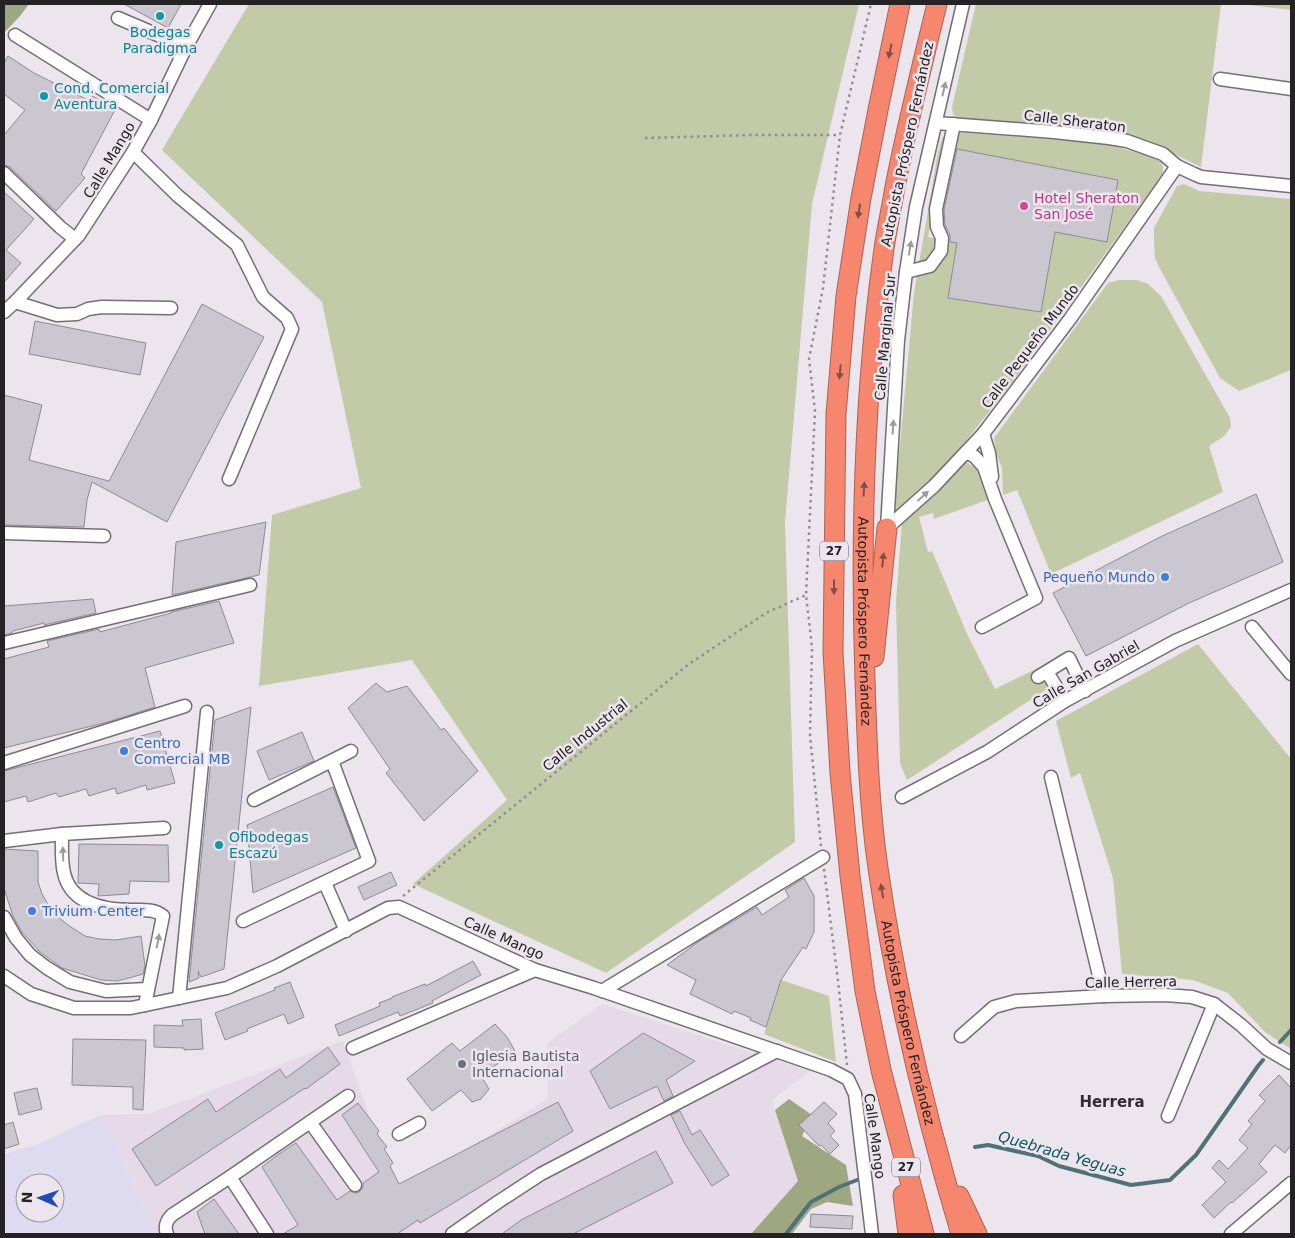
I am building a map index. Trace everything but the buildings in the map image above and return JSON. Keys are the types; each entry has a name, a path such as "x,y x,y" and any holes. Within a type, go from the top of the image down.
{"highway":[{"name":"Autopista Próspero Fernández","path":"900,4 861,198 846,296 836,414 833,652 840,773 864,991 881,1070 924,1234"},
{"name":"Autopista Próspero Fernández","path":"937,4 904,145 885,240 869,391 864,497 863,626 867,748 876,855 882,894 903,1010 926,1111 960,1234"},
{"path":"867,748 886,528"},
{"path":"889,1100 908,1234"},
{"path":"926,1111 953,1183 977,1234"}],"street":[{"name":"Calle Mango","path":"4,312 75,239 87,223 133,152 151,120 186,47 210,4"},
{"name":"Calle Marginal Sur","path":"886,528 898,340 906,272 916,207 964,4"},
{"path":"118,18 186,47"},
{"path":"15,35 151,120"},
{"path":"1220,78 1291,89"},
{"name":"Calle Sheraton","path":"936,123 1054,132 1127,141 1163,154 1177,166 1201,177 1291,186"},
{"path":"906,272 930,266 941,251 942,238 937,226 936,209 954,124"},
{"path":"133,152 178,196 237,245 263,298 287,318 292,329 229,479"},
{"name":"Calle Pequeño Mundo","path":"886,528 934,486 983,434 1070,319 1177,166"},
{"path":"4,173 75,239"},
{"path":"15,302 57,315 77,314 88,309 102,308 170,308"},
{"path":"983,434 989,453 995,499"},
{"path":"966,453 974,456 984,467 995,499 1036,598 982,627"},
{"path":"4,533 104,536"},
{"path":"4,643 250,585"},
{"name":"Calle San Gabriel","path":"902,797 987,752 1065,701 1175,641 1291,590"},
{"path":"1252,627 1290,669"},
{"path":"1065,701 1042,675 1069,658 1085,691"},
{"path":"4,763 185,706"},
{"path":"179,998 207,712"},
{"path":"254,800 351,751"},
{"path":"243,921 369,862 332,761"},
{"path":"1051,777 1104,996"},
{"path":"4,841 62,834 164,828"},
{"path":"62,834 63,872 68,885 82,899 98,907 149,910 158,912 163,916 145,1005"},
{"path":"602,991 822,857"},
{"path":"324,882 346,931"},
{"name":"Calle Mango","path":"388,908 399,907 412,912 535,970 777,1051 831,1070 848,1079 855,1094 872,1234"},
{"path":"4,976 31,994 74,1008 130,1008 227,988 277,966 388,908"},
{"path":"4,917 16,938 30,955 46,968 70,982 106,991 148,989"},
{"path":"353,1048 535,970"},
{"name":"Calle Herrera","path":"961,1036 994,1007 1016,1001 1104,996 1165,995 1192,997 1214,1004 1267,1049 1291,1063"},
{"path":"1168,1116 1214,1004"},
{"path":"452,1234 541,1174 777,1051"},
{"path":"167,1234 166,1223 172,1215 348,1096"},
{"path":"310,1122 355,1185"},
{"path":"399,1134 419,1124"},
{"path":"230,1177 267,1234"},
{"path":"1230,1234 1291,1182"}],"path":[{"path":"645,138 840,135"},
{"name":"Calle Industrial","path":"388,908 689,664 766,613 806,595"}],"shaded area":[{"path":"602,1004 810,1071 772,1100 798,1181 751,1234 156,1234 101,1115 149,1114 343,1041 383,1155 400,1190 548,1099 547,1043"},
{"path":"101,1115 156,1234 4,1234 4,1154 38,1144"}],"green space":[{"path":"4,4 29,4 4,33"},
{"path":"249,4 859,4 812,204 785,522 795,842 606,973 413,884 507,800 412,660 259,686 272,515 361,488 322,302 162,150"},
{"path":"976,4 1221,4 1201,167 1160,147 1130,136 1094,130 958,118 953,114 952,107"},
{"path":"1241,4 1291,4 1291,10"},
{"path":"948,132 1097,142 1151,156 1161,162 1163,174 1008,388 945,467 901,509 894,510 914,293 942,138","holes":["945,147 1118,180 1106,241 1055,232 1041,312 948,298 957,243 928,237"]},
{"path":"1184,184 1199,191 1291,199 1291,370 1239,391 1220,378 1155,258 1154,228 1177,186"},
{"path":"1119,280 1137,280 1148,284 1161,296 1230,418 1231,427 1224,436 1209,446 1223,492 1051,574 1017,490 1003,495 1002,468 996,453 994,438 1108,283"},
{"path":"963,461 980,472 993,498 934,519 933,513 919,517 928,552 932,551 968,636 995,689 1038,668 1055,684 907,780 900,763 896,602 902,521"},
{"path":"1198,644 1291,759 1291,1049 1265,1032 1228,993 1193,980 1122,974 1113,878 1080,773 1071,778 1056,721"},
{"path":"781,980 829,996 836,1062 764,1034"},
{"path":"789,1099 812,1115 802,1136 846,1165 853,1206 827,1202 811,1209 792,1234 751,1234 798,1181 775,1110"}],"waterway":[{"name":"Quebrada Yeguas","path":"1280,1042 1291,1030"},
{"name":"Quebrada Yeguas","path":"975,1147 988,1145 1038,1156 1059,1166 1131,1185 1170,1180 1196,1155 1263,1060"},
{"name":"Quebrada Yeguas","path":"786,1234 811,1202 857,1180"}],"place":[{"name":"Bodegas Paradigma","path":"160,16"},
{"name":"Cond. Comercial Aventura","path":"44,96"},
{"name":"Hotel Sheraton San José","path":"1024,206"},
{"name":"Pequeño Mundo","path":"1165,577"},
{"name":"Centro Comercial MB","path":"124,751"},
{"name":"Ofibodegas Escazú","path":"219,845"},
{"name":"Trivium Center","path":"32,911"},
{"name":"Iglesia Bautista Internacional","path":"462,1064"}],"district":[{"name":"Herrera","path":"1112,1102"}]}
